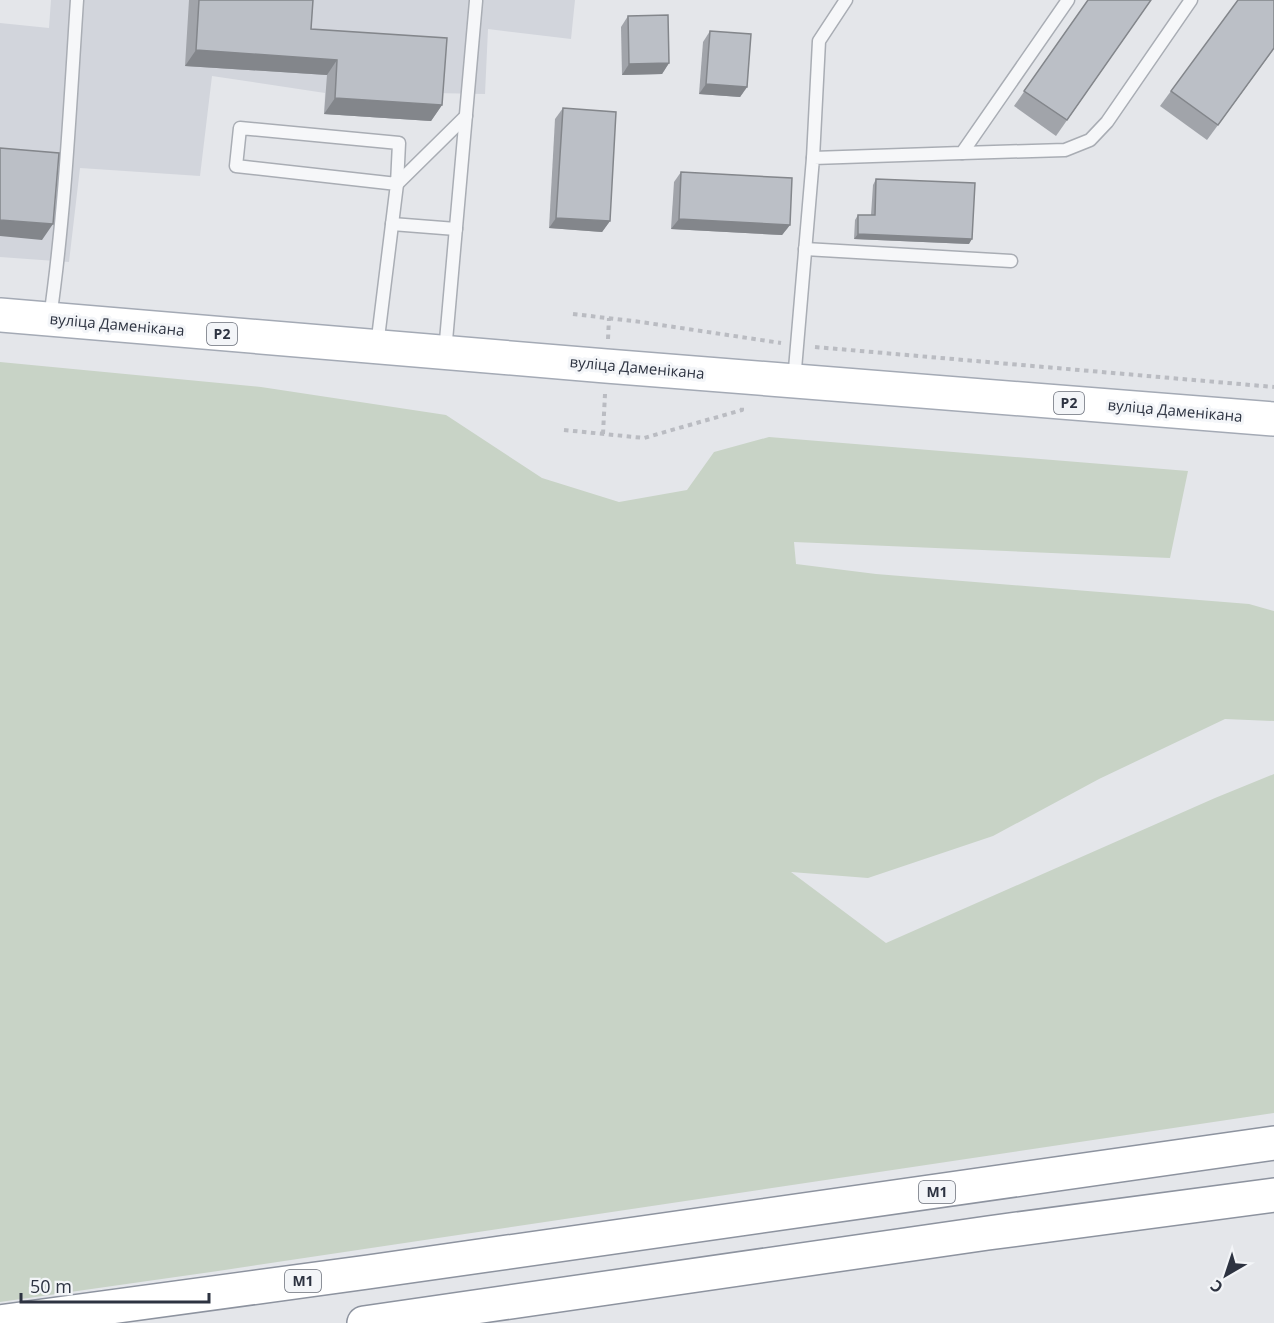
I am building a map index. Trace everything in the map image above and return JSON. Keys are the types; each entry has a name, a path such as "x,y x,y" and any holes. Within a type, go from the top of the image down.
{"main road":[{"name":"вуліца Даменікана","path":"0,315 1274,419"},
{"name":"М1","path":"0,1322 379,1271 1274,1143"},
{"path":"364,1323 1274,1195"}],"lane":[{"path":"50,320 58,261 68,147 77,0"},
{"path":"794,381 813,158 819,40 846,0"},
{"path":"962,153 1068,0"},
{"path":"813,158 1065,150 1090,140 1107,122 1191,0"},
{"path":"445,352 476,1"},
{"path":"397,184 466,116"},
{"path":"377,347 397,184 399,143 240,128 236,166 397,184"},
{"path":"392,224 456,229"},
{"path":"805,249 1011,261"}],"path":[{"path":"573,314 797,345 1274,387"},
{"path":"564,430 644,438 742,410"}],"shaded area":[{"path":"51,0 575,0 571,39 488,29 485,94 433,93 431,121 324,114 325,93 212,76 200,176 80,168 69,262 0,257 0,23 49,28"},
{"path":"0,362 261,387 446,415 542,478 619,502 687,490 714,452 769,437 1188,471 1170,558 794,542 796,564 876,574 1249,604 1274,611 1274,721 1225,719 1099,779 993,836 868,878 791,872 886,943 1274,774 1274,1113 0,1302"}],"building":[{"path":"199,0 313,0 311,29 447,38 442,105 335,98 337,60 196,50"},
{"path":"1088,0 1151,0 1067,120 1024,91"},
{"path":"1238,0 1274,0 1274,48 1218,125 1171,91"},
{"path":"668,15 669,63 629,64 628,16"},
{"path":"710,31 751,34 747,87 706,84"},
{"path":"563,108 616,112 610,221 556,218"},
{"path":"0,148 59,153 53,224 0,220"},
{"path":"681,172 792,178 790,225 679,219"},
{"path":"876,179 975,183 972,239 858,234 858,215 875,215"}]}
